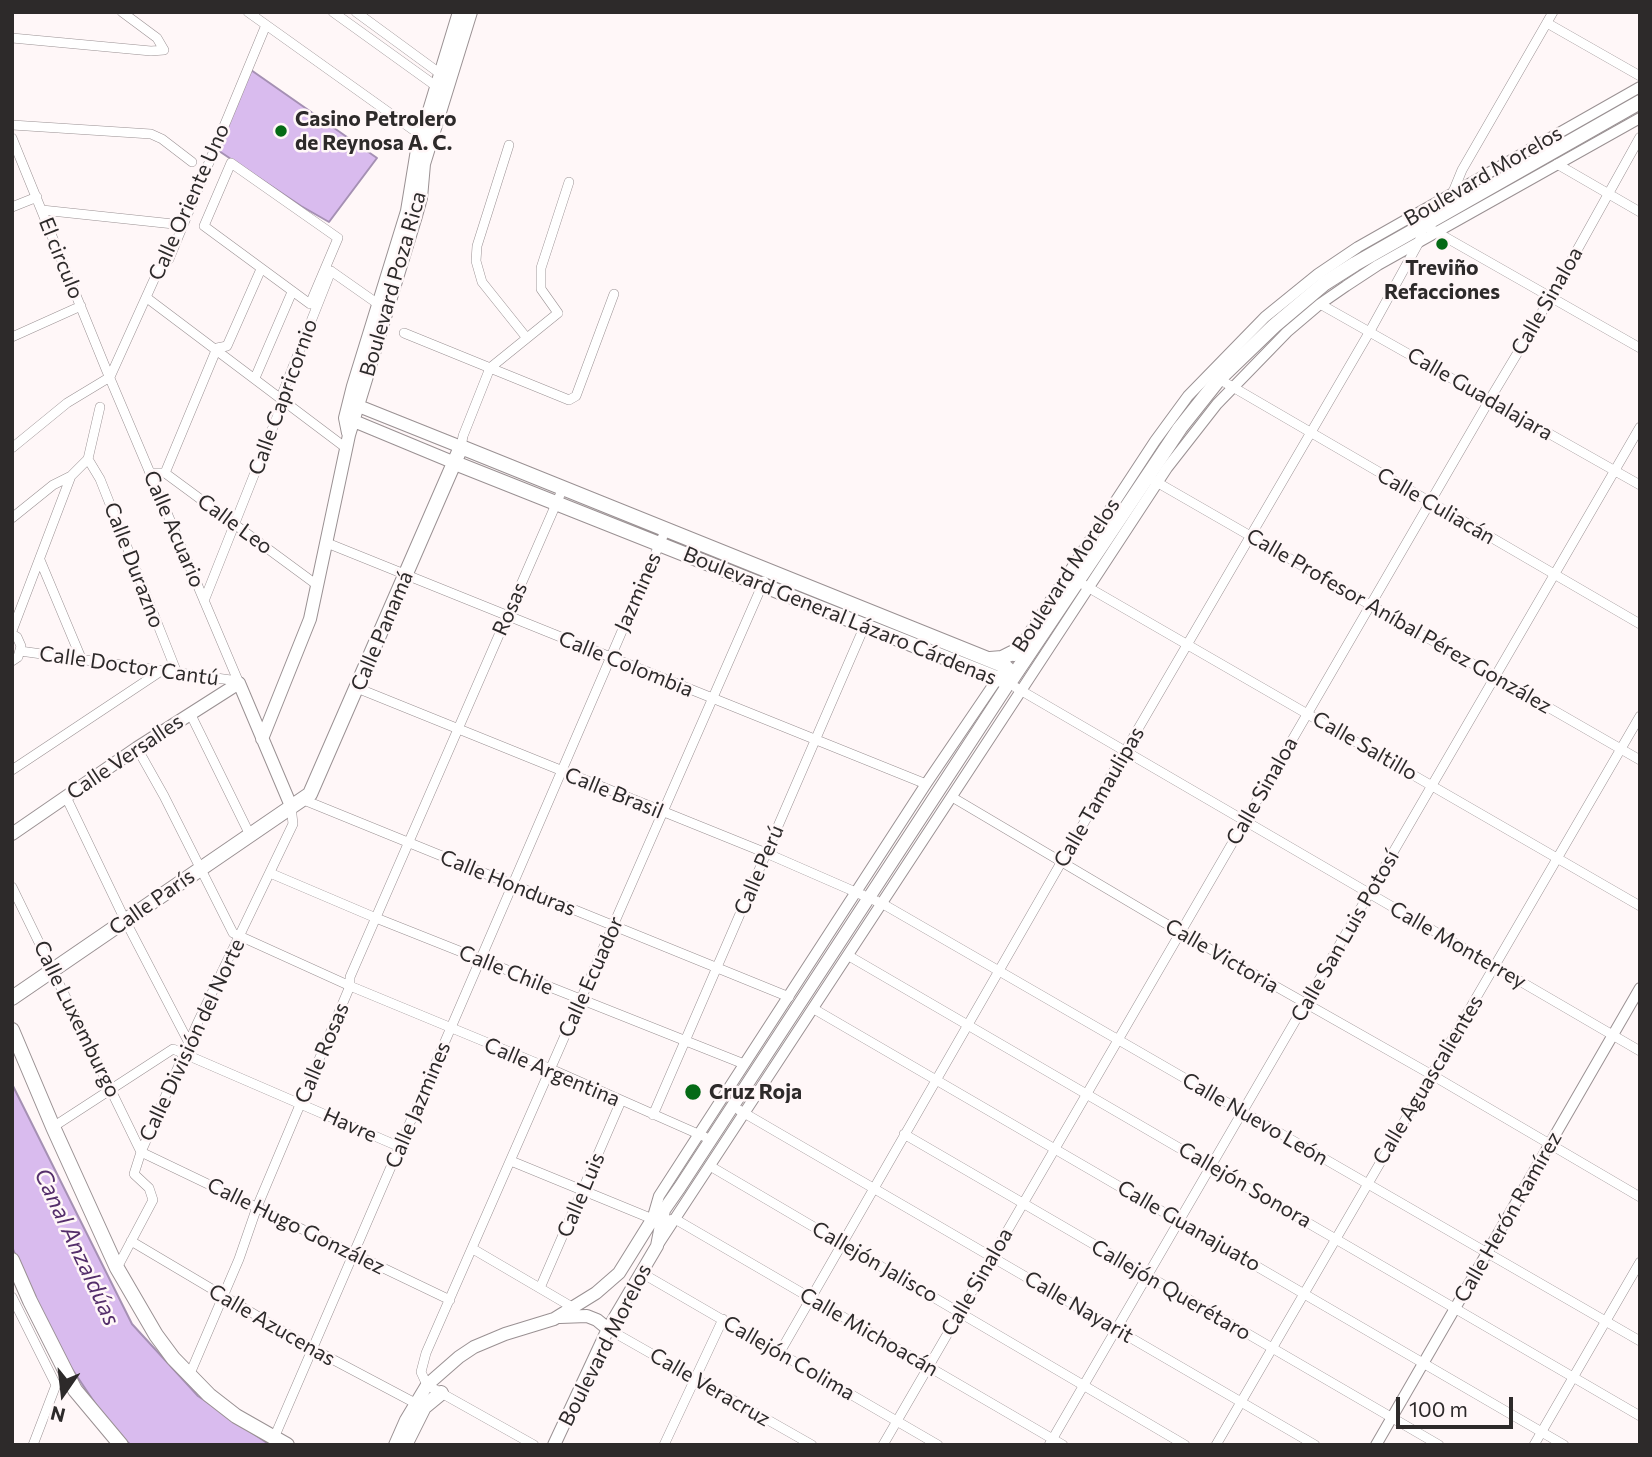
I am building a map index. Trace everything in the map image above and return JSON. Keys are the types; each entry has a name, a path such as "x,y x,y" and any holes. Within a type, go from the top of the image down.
{"main road":[{"name":"Boulevard Poza Rica","path":"262,738 304,638 327,543 350,420 378,304 407,211 414,163 426,139 443,83 459,12"},
{"name":"Boulevard Poza Rica","path":"443,83 471,12"},
{"name":"Boulevard Morelos","path":"395,1445 427,1385 459,1357 474,1347 505,1334 554,1319 596,1293 619,1273 663,1217 705,1137 733,1107 1009,680 1083,584 1085,558 1152,480 1193,400 1219,379 1269,322 1325,283 1424,225 1458,197 1535,153 1640,102"},
{"name":"Boulevard Poza Rica","path":"354,404 421,198 426,139"},
{"path":"354,404 461,447"},
{"name":"Boulevard General Lázaro Cárdenas","path":"350,420 762,585 1009,680"},
{"name":"Calle Panamá","path":"298,803 314,786 461,447"},
{"name":"Boulevard General Lázaro Cárdenas","path":"461,447 989,659 1009,680"},
{"path":"867,626 875,625 898,631 904,625"},
{"path":"989,659 1002,658 1016,651"},
{"name":"Calle Acuario","path":"238,682 262,738 298,803"},
{"name":"Calle Versalles","path":"12,834 238,682"},
{"name":"Calle París","path":"12,998 249,833 298,803"},
{"path":"12,1030 117,1268 156,1335 189,1376 220,1405 281,1441"},
{"name":"Boulevard Morelos","path":"554,1445 608,1329 657,1245 663,1217"},
{"path":"12,1260 75,1390 121,1445"},
{"path":"554,1319 573,1315 587,1316 608,1329"},
{"path":"405,1445 424,1407 441,1393"}],"street":[{"path":"12,38 164,50 157,38 122,12"},
{"path":"248,12 426,139"},
{"path":"333,12 366,37 443,83"},
{"path":"356,12 443,83"},
{"path":"366,37 375,12"},
{"path":"1458,197 1472,150 1553,12"},
{"path":"1547,23 1640,76"},
{"name":"Calle Oriente Uno","path":"110,377 158,273 169,259 266,25"},
{"name":"Boulevard Morelos","path":"1535,153 1640,87"},
{"name":"Boulevard Morelos","path":"1083,584 1152,480 1232,388 1287,332 1320,304 1378,265 1640,118"},
{"path":"12,125 151,134 192,162"},
{"name":"Calle Sinaloa","path":"883,1445 1551,296 1640,137"},
{"name":"El circulo","path":"12,138 110,377"},
{"path":"509,145 477,246 476,261 482,282 526,337"},
{"path":"231,163 338,238 310,304 292,292 204,226 231,163"},
{"path":"1557,164 1640,212"},
{"path":"461,447 490,368 558,313 541,289 541,268 569,182"},
{"path":"12,207 37,197"},
{"name":"Boulevard Morelos","path":"663,1217 710,1167 952,797 1009,680 1016,651 1085,558 1136,468 1193,400 1318,274 1358,247 1458,197"},
{"path":"42,210 183,225"},
{"path":"1424,225 1640,348"},
{"name":"Calle Tamaulipas","path":"780,1352 1370,331 1419,242 1424,225"},
{"path":"217,348 227,346 261,269"},
{"name":"Calle Capricornio","path":"204,601 279,412 286,402 283,392 331,271 378,304"},
{"path":"255,378 292,292"},
{"path":"404,332 573,400 614,294"},
{"path":"147,298 286,402 347,441"},
{"name":"Calle Guadalajara","path":"1320,304 1640,485"},
{"path":"12,337 81,306"},
{"path":"150,472 165,473 217,348"},
{"path":"12,448 67,402 110,377"},
{"name":"Calle Acuario","path":"110,377 238,682"},
{"name":"Calle Culiacán","path":"1219,379 1640,624"},
{"path":"12,518 53,485 71,476 88,459 100,407"},
{"name":"Calle San Luis Potosí","path":"1051,1442 1640,427"},
{"name":"Calle Durazno","path":"88,459 100,479 177,673"},
{"name":"Calle Leo","path":"165,473 317,585"},
{"path":"12,661 20,651 19,641 12,632 71,476"},
{"name":"Calle Profesor Aníbal Pérez González","path":"1152,480 1640,760"},
{"name":"Rosas","path":"457,730 563,488"},
{"name":"Jazmines","path":"560,771 666,529"},
{"name":"Calle Colombia","path":"327,543 926,784"},
{"path":"40,560 81,659"},
{"name":"Calle Ecuador","path":"427,1385 421,1372 426,1353 769,570"},
{"name":"Calle Saltillo","path":"1083,584 1640,906"},
{"name":"Calle Perú","path":"653,1115 867,626"},
{"name":"Calle Doctor Cantú","path":"20,651 238,682"},
{"path":"12,770 161,671"},
{"name":"Boulevard Morelos","path":"705,1137 744,1064 926,784 1009,680"},
{"name":"Calle Monterrey","path":"1009,680 1124,753 1640,1051"},
{"name":"Calle Brasil","path":"357,688 766,853 870,898"},
{"path":"190,713 249,833"},
{"name":"Calle Aguascalientes","path":"1216,1445 1640,716"},
{"name":"Calle Rosas","path":"189,1376 239,1259 257,1208 349,986 350,977 457,730"},
{"path":"137,748 233,933 239,937"},
{"name":"Calle Jazmines","path":"281,1441 313,1349 560,771"},
{"path":"66,797 125,920 189,1043"},
{"name":"Calle Victoria","path":"952,797 1180,932 1640,1197"},
{"name":"Calle Honduras","path":"298,803 410,843 789,997"},
{"name":"Calle División del Norte","path":"117,1268 153,1200 149,1188 134,1174 141,1152 184,1053 293,824 298,803"},
{"name":"Calle Chile","path":"270,873 480,960 744,1064"},
{"name":"Calle Luxemburgo","path":"12,887 141,1152"},
{"name":"Calle Nuevo León","path":"870,898 1640,1341"},
{"name":"Calle Argentina","path":"239,937 705,1137"},
{"name":"Callejón Sonora","path":"849,956 1640,1416"},
{"name":"Calle Herón Ramírez","path":"1376,1445 1640,988"},
{"name":"Calle Guanajuato","path":"814,1009 1564,1445"},
{"path":"53,1127 166,1052 173,1049 184,1053"},
{"name":"Havre","path":"184,1053 400,1147"},
{"name":"Calle Luis","path":"540,1288 621,1101"},
{"name":"Calle Nayarit","path":"733,1107 1315,1445"},
{"name":"Callejón Querétaro","path":"904,1134 1439,1445"},
{"name":"Calle Hugo González","path":"141,1152 450,1300"},
{"name":"Calle Michoacán","path":"511,1161 582,1191 663,1217 928,1366 1051,1442 1063,1445"},
{"name":"Callejón Jalisco","path":"710,1167 1185,1445"},
{"name":"Calle Azucenas","path":"131,1241 313,1349 415,1404"},
{"path":"473,1249 572,1307"},
{"path":"1534,1445 1640,1262"},
{"name":"Callejón Colima","path":"640,1272 938,1445"},
{"path":"12,1297 56,1385 33,1445"},
{"path":"12,1324 22,1318"},
{"path":"664,1445 723,1319"},
{"name":"Calle Veracruz","path":"608,1329 813,1445"},
{"path":"427,1385 534,1445"}],"water":[{"name":"Casino Petrolero de Reynosa A. C.","path":"251,70 377,158 329,222 216,149"},
{"name":"Canal Anzaldúas","path":"12,1084 132,1324 198,1396 270,1445 131,1445 113,1430 62,1354 32,1296 12,1247"}],"place":[{"name":"Casino Petrolero de Reynosa A. C.","path":"281,131"},
{"name":"Treviño Refacciones","path":"1442,244"},
{"name":"Cruz Roja","path":"693,1092"}]}
